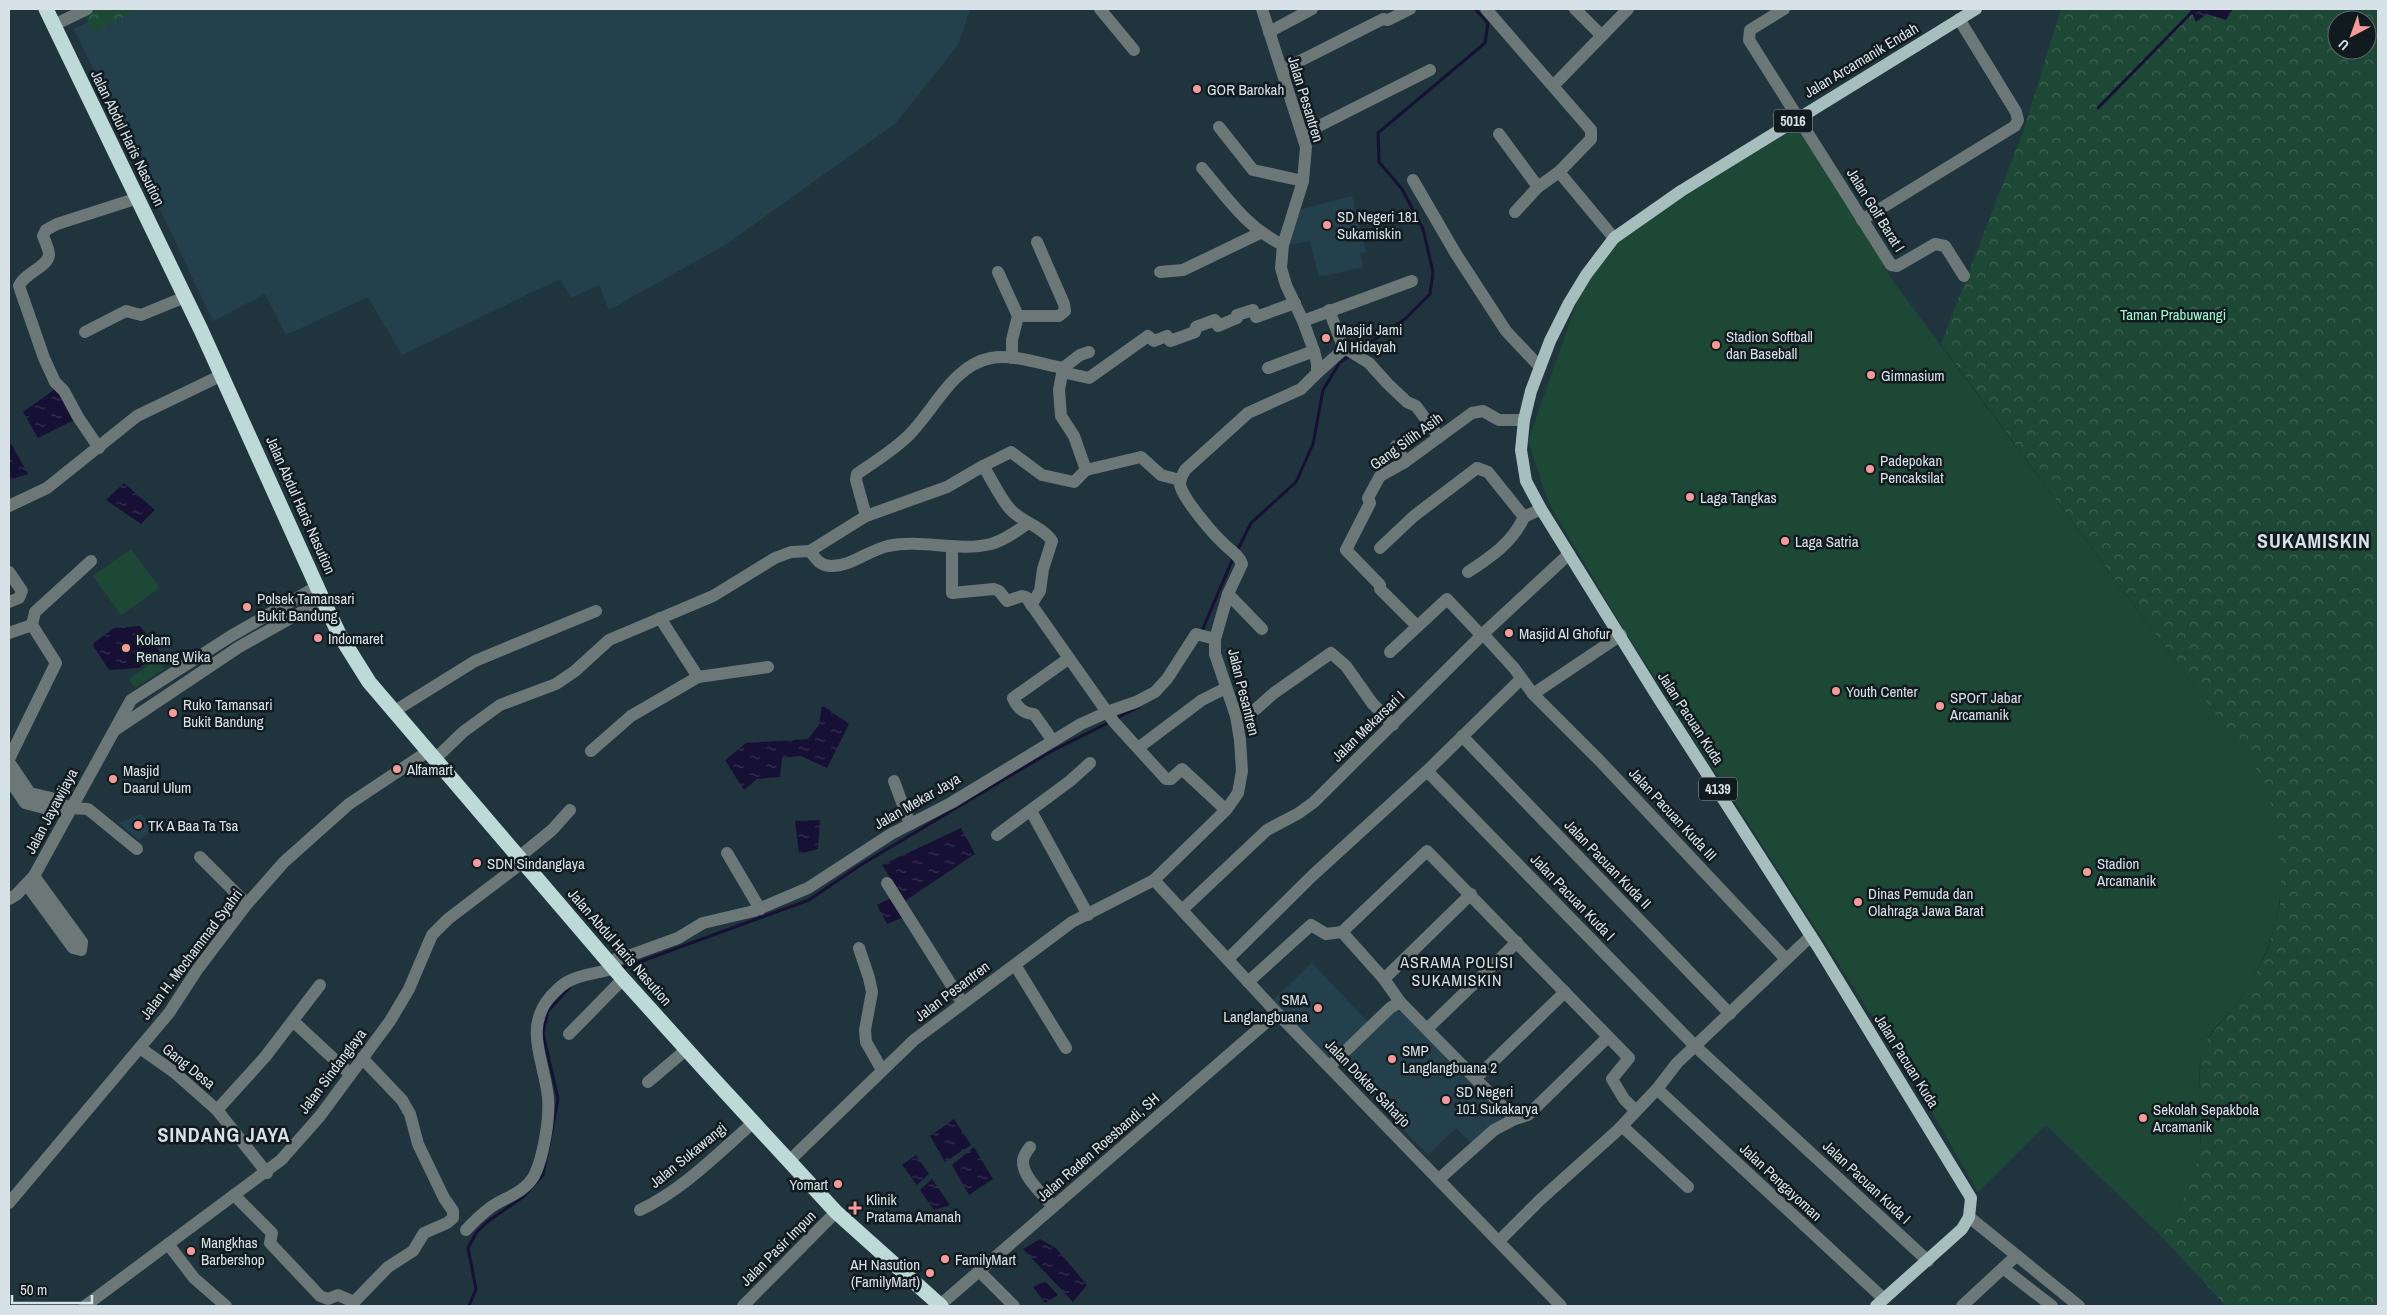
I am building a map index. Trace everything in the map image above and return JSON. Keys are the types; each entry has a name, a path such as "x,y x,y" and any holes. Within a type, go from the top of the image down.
{"highway":[{"name":"Jalan Abdul Haris Nasution","path":"46,9 222,375 320,593 340,634 369,682 430,756 686,1049 836,1212 940,1306"}],"main road":[{"name":"Jalan Arcamanik Endah","path":"1614,238 1681,191 1976,9"},
{"name":"Jalan Pacuan Kuda","path":"1614,238 1586,275 1569,303 1540,367 1524,420 1521,450 1526,481 1565,557 1621,635 1657,696 1811,936 1967,1191 1972,1203 1969,1216"},
{"path":"1880,1303 1962,1229 1969,1216"}],"street":[{"path":"54,25 87,9"},
{"path":"1100,9 1134,50"},
{"name":"Jalan Pesantren","path":"1262,9 1268,32 1285,69 1306,147 1303,181 1283,245 1282,268 1286,285 1303,321 1314,351 1318,363 1317,372"},
{"path":"1268,32 1312,9"},
{"path":"1285,69 1380,14 1388,20 1410,9"},
{"path":"1486,9 1591,130 1592,135 1591,139 1559,172 1538,187 1515,212"},
{"path":"1575,9 1601,35"},
{"path":"1553,86 1628,9"},
{"name":"Jalan Golf Barat I","path":"1784,9 1750,30 1748,35 1862,220 1894,266 1935,244 1940,244 1944,246 1964,276"},
{"path":"1862,220 2015,126 2018,120 2016,112 1959,19"},
{"path":"1303,134 1430,70"},
{"path":"1219,127 1253,170 1303,181"},
{"path":"1499,134 1538,187"},
{"path":"1202,168 1260,234 1283,245"},
{"path":"1559,172 1614,238"},
{"path":"1413,180 1456,254 1506,331 1540,367"},
{"path":"99,448 64,391 55,382 44,358 19,286 28,274 47,261 49,255 43,236 46,230 57,224 138,198"},
{"path":"1160,272 1183,270 1260,234"},
{"path":"1018,316 1059,316 1065,311 1064,304 1037,242"},
{"path":"998,272 1001,283 1018,316 1012,340 1012,358"},
{"path":"1303,321 1412,281"},
{"path":"85,332 120,313 130,312 141,315 185,297"},
{"path":"866,516 856,480 857,474 909,435 953,381 970,364 992,357 1012,358 1089,378 1148,336 1154,341 1167,336 1170,341 1195,332 1196,327 1215,320 1218,326 1237,318 1237,315 1252,310 1256,317 1295,303"},
{"path":"1329,310 1351,352 1369,362 1407,402 1416,406 1439,437"},
{"path":"1268,368 1314,351"},
{"path":"1086,470 1074,436 1061,416 1059,390 1063,370 1080,355 1089,352"},
{"path":"1027,524 1011,535 991,544 952,546 913,543 886,547 844,566 828,566 820,563 810,551 866,516 947,486 1011,452 1042,475 1054,479 1074,482 1086,470 1141,457 1161,475 1180,480 1185,470 1248,414 1301,389 1317,372 1351,352"},
{"path":"9,506 47,488 137,416 222,375"},
{"name":"Gang Silih Asih","path":"1417,626 1380,589 1380,585 1346,550 1359,528 1370,503 1368,498 1378,478 1405,462 1478,410 1483,410 1499,420 1524,420"},
{"path":"1396,446 1405,462"},
{"path":"983,466 1011,510 1027,524 1042,532 1052,541 1043,569 1040,591 1031,606"},
{"path":"1380,548 1414,516 1477,468 1488,472 1524,517"},
{"name":"Jalan Pesantren","path":"789,1161 914,1040 962,1002 1065,927 1154,880 1226,810 1238,793 1242,771 1236,716 1215,654 1206,637 1242,564 1240,558 1224,544 1180,488 1180,480"},
{"path":"1468,572 1490,558 1517,533 1524,517 1541,509"},
{"path":"952,546 952,593 994,589 999,591 1007,601 1024,596 1110,716 1166,779 1172,779 1182,769 1226,810"},
{"name":"Jalan H. Mochammad Syahri","path":"9,1203 169,1013 197,970 247,904 284,862 336,815 388,776 430,756 500,705 556,684 575,671 609,640 714,596 775,558 791,552 810,551"},
{"name":"Jalan Mekarsari I","path":"1182,910 1267,830 1299,813 1314,802 1482,635 1565,557"},
{"path":"70,808 51,798 30,793 9,760 56,662 32,625 35,612 91,561"},
{"path":"9,572 22,591 19,598 9,602"},
{"name":"Jalan Jayawijaya","path":"9,899 30,880 131,700 256,621 320,593"},
{"name":"Jalan Jayawijaya","path":"112,732 239,647 264,633 320,593"},
{"path":"1228,594 1262,629"},
{"name":"Jalan Pacuan Kuda III","path":"1417,626 1447,599 1514,668 1533,694 1599,760 1786,959"},
{"path":"393,712 475,661 596,611"},
{"path":"660,618 698,677"},
{"path":"9,633 32,625"},
{"path":"1390,652 1417,626"},
{"name":"Jalan Mekar Jaya","path":"466,1230 492,1206 519,1192 534,1176 543,1146 549,1101 545,1071 536,1041 538,1015 559,987 568,981 584,975 616,970 623,958 678,938 703,924 760,909 808,888 891,834 951,802 1053,740 1110,716 1155,692 1167,679 1196,634 1206,637"},
{"path":"1533,694 1621,635"},
{"path":"1236,716 1256,709 1274,692 1331,653 1346,666 1372,703 1393,725"},
{"path":"1053,740 1034,714 1028,714 1022,710 1013,698 1068,659"},
{"path":"591,751 631,716 698,677 768,666"},
{"path":"1228,959 1312,876 1427,771 1521,679"},
{"path":"1138,748 1202,700 1226,688"},
{"name":"Jalan Pacuan Kuda II","path":"1462,736 1730,1014"},
{"path":"997,835 1070,781 1090,763"},
{"name":"Jalan Pacuan Kuda I","path":"1427,771 1695,1046 1928,1261"},
{"path":"9,779 25,803 48,809 88,809 137,849"},
{"path":"894,781 910,824"},
{"name":"Jalan Sindanglaya","path":"85,1306 234,1195 267,1173 281,1160 320,1116 390,1021 409,989 432,935 448,919 521,860 570,810"},
{"path":"1031,811 1088,914"},
{"path":"1248,982 1311,925 1326,934 1342,932 1427,851 1629,1058 1612,1079 1624,1099 1636,1111"},
{"path":"727,853 760,909"},
{"path":"200,857 247,904"},
{"path":"30,880 82,942 81,950 73,948 30,880"},
{"name":"Jalan Dokter Saharjo","path":"1154,880 1248,982 1561,1306"},
{"path":"887,883 962,1002"},
{"path":"1384,979 1471,894"},
{"path":"1342,932 1384,979 1400,1002 1428,1028 1515,1118"},
{"path":"1499,1241 1622,1126 1657,1089 1677,1063 1811,936"},
{"path":"1428,1028 1517,942"},
{"path":"859,948 872,992 865,1030 866,1042 882,1070"},
{"path":"1015,965 1066,1048"},
{"path":"569,1034 616,970"},
{"path":"217,1110 265,1057 320,985"},
{"path":"1476,1078 1565,992"},
{"path":"1330,1066 1390,1008 1400,1002"},
{"name":"Jalan Raden Roesbandi, SH","path":"940,1306 1053,1206 1278,1013"},
{"path":"293,1021 350,1074"},
{"path":"1439,1178 1494,1130 1515,1118 1528,1115 1608,1037"},
{"name":"Gang Desa","path":"140,1048 174,1072 217,1110 267,1173"},
{"path":"648,1082 686,1049"},
{"path":"234,1195 272,1233 270,1243 320,1296 328,1299 338,1295 351,1302 354,1302 388,1267 413,1250 424,1233 447,1223 453,1218 453,1211 444,1198 418,1144 410,1114 402,1100 362,1058"},
{"name":"Jalan Pengayoman","path":"1657,1089 1880,1303"},
{"name":"Jalan Sukawangi","path":"640,1210 663,1198 699,1170 754,1122"},
{"path":"1622,1126 1688,1187"},
{"path":"1030,1146 1023,1158 1023,1166 1030,1178 1053,1206"},
{"name":"Jalan Pasir Impun","path":"743,1306 836,1212"},
{"path":"1969,1216 2079,1306"},
{"path":"168,1244 194,1278 226,1306"},
{"path":"1962,1306 2016,1256"},
{"path":"2003,1268 2052,1306"},
{"path":"979,1271 1014,1306"}],"shaded area":[{"path":"113,9 970,9 958,45 896,123 725,245 609,310 599,285 571,298 560,279 402,355 368,297 286,335 265,294 213,321 74,29"},
{"name":"SD Negeri 181 Sukamiskin","path":"1352,196 1366,252 1360,253 1363,267 1319,277 1310,241 1288,245 1299,210"},
{"name":"TK A Baa Ta Tsa","path":"140,814 157,827 139,840 119,823"},
{"name":"SMA Langlangbuana","path":"1312,963 1368,1022 1329,1059 1273,1000"},
{"path":"1397,1011 1404,1013 1504,1117 1474,1146 1456,1128 1428,1155 1340,1065 1392,1013"}],"green space":[{"path":"97,9 140,9 93,32 85,15"},
{"name":"Taman Prabuwangi","path":"2061,9 2378,9 2378,1306 2226,1306 2161,1236 2181,1204 2201,1141 2199,1094 2201,1053 2204,1043 2239,1001 2269,947 2280,904 2280,862 2273,817 2263,779 1941,344 2024,129"},
{"name":"SPOrT Jabar Arcamanik","path":"1799,124 1862,220 1890,277 2263,779 2278,838 2281,866 2276,920 2268,946 2256,973 2239,1000 2204,1045 2199,1073 2200,1139 2197,1166 2182,1202 2161,1236 2046,1125 1978,1192 1917,1086 1626,633 1549,504 1528,441 1586,276 1616,240 1682,194"},
{"path":"131,549 160,588 121,615 93,576"},
{"path":"157,659 164,669 135,688 129,679"}],"water":[{"path":"2190,9 2233,9 2226,20 2207,14 2196,22"},
{"path":"58,387 76,419 38,438 23,412"},
{"path":"9,440 28,474 9,480"},
{"path":"124,483 155,510 141,524 106,500"},
{"name":"Kolam Renang Wika","path":"140,626 160,652 139,668 109,670 92,644 114,628"},
{"path":"822,705 849,724 827,768 801,756 782,758 780,777 757,779 744,790 725,760 746,743 808,739 819,725"},
{"path":"820,820 818,849 799,854 795,821"},
{"path":"961,828 975,854 905,901 882,865"},
{"path":"891,898 904,917 887,924 877,905"},
{"path":"954,1119 971,1145 945,1162 930,1136"},
{"path":"974,1147 993,1179 969,1195 952,1165"},
{"path":"916,1155 929,1174 917,1185 902,1165"},
{"path":"932,1179 950,1205 934,1210 920,1190"},
{"path":"1040,1239 1056,1248 1087,1285 1073,1302 1023,1249"},
{"path":"1045,1281 1058,1295 1045,1303 1033,1287"}],"waterway":[{"path":"1356,352 1405,319 1430,294 1433,272 1423,229 1402,189 1379,162 1378,133 1485,43 1488,23 1475,9"},
{"path":"2098,108 2192,12"},
{"path":"1237,551 1251,523 1296,482 1313,444 1323,390 1340,362 1351,355"},
{"path":"1201,633 1234,556"},
{"path":"1115,719 1139,707"},
{"path":"620,969 809,900 859,866 1050,752 1110,722"},
{"path":"469,1306 476,1289 468,1248 476,1233 487,1222 523,1197 543,1175 558,1099 543,1033 548,1011 570,987"}],"place":[{"name":"GOR Barokah","path":"1197,89"},
{"name":"SD Negeri 181 Sukamiskin","path":"1327,225"},
{"name":"Masjid Jami Al Hidayah","path":"1326,338"},
{"name":"Stadion Softball dan Baseball","path":"1716,345"},
{"name":"Gimnasium","path":"1871,375"},
{"name":"Padepokan Pencaksilat","path":"1870,469"},
{"name":"Laga Tangkas","path":"1690,497"},
{"name":"Laga Satria","path":"1785,541"},
{"name":"Polsek Tamansari Bukit Bandung","path":"247,607"},
{"name":"Masjid Al Ghofur","path":"1509,633"},
{"name":"Indomaret","path":"318,638"},
{"name":"Kolam Renang Wika","path":"126,648"},
{"name":"Youth Center","path":"1836,691"},
{"name":"SPOrT Jabar Arcamanik","path":"1940,706"},
{"name":"Ruko Tamansari Bukit Bandung","path":"173,713"},
{"name":"Alfamart","path":"397,769"},
{"name":"Masjid Daarul Ulum","path":"113,779"},
{"name":"TK A Baa Ta Tsa","path":"138,825"},
{"name":"SDN Sindanglaya","path":"477,863"},
{"name":"Stadion Arcamanik","path":"2087,872"},
{"name":"Dinas Pemuda dan Olahraga Jawa Barat","path":"1858,902"},
{"name":"SMA Langlangbuana","path":"1318,1008"},
{"name":"SMP Langlangbuana 2","path":"1392,1059"},
{"name":"SD Negeri 101 Sukakarya","path":"1446,1100"},
{"name":"Sekolah Sepakbola Arcamanik","path":"2143,1118"},
{"name":"Yomart","path":"838,1184"},
{"name":"Klinik Pratama Amanah","path":"855,1208"},
{"name":"Mangkhas Barbershop","path":"191,1251"},
{"name":"FamilyMart","path":"945,1259"},
{"name":"AH Nasution (FamilyMart)","path":"930,1273"}],"district":[{"name":"SUKAMISKIN","path":"2314,540"},
{"name":"ASRAMA POLISI SUKAMISKIN","path":"1457,971"},
{"name":"SINDANG JAYA","path":"224,1134"}]}
